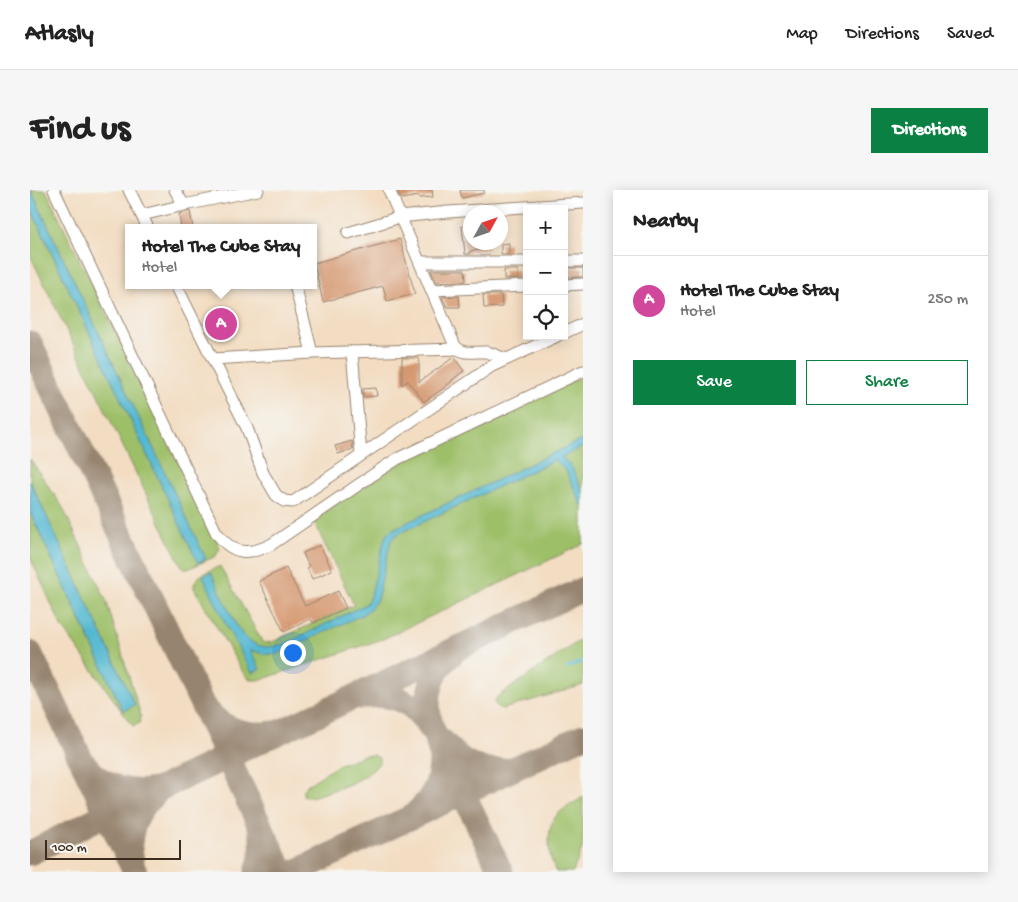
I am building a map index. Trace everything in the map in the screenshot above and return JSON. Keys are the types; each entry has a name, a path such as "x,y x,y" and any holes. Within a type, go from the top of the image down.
{"street":[{"path":"54,190 216,532 221,540 236,550 254,552 263,549 397,459 583,371"},
{"path":"129,190 146,224"},
{"path":"175,190 184,205"},
{"path":"142,215 258,190"},
{"path":"389,190 458,350"},
{"path":"348,233 400,217 583,203"},
{"path":"568,262 583,261"},
{"path":"420,262 523,262"},
{"path":"568,285 583,284"},
{"path":"431,290 523,286"},
{"path":"178,289 247,428 263,473 276,495 284,501 293,502 492,366 548,340"},
{"path":"296,289 312,353"},
{"path":"568,331 583,324"},
{"path":"213,359 312,353 458,350 467,353 486,352 507,359"},
{"path":"352,352 361,455"}],"green space":[{"path":"31,190 46,190 220,548 216,556 188,569 181,565 30,255 30,207 198,562 205,559"},
{"path":"583,376 583,544 383,639 263,679 253,680 244,674 194,588 194,584 199,577 220,566 263,643 272,642 354,605 313,520 401,462"},
{"path":"30,459 62,506 106,600 141,716 140,723 133,726 61,625 30,557 30,512 123,711 134,705 30,481"},
{"path":"583,638 583,685 503,709 497,707 494,702 497,697"},
{"path":"365,755 374,755 379,758 379,763 365,776 312,797 303,795 303,789 307,785 340,764"},
{"path":"583,797 583,846 573,872 556,872 551,859 549,843 553,821 559,813"}],"water":[{"path":"30,190 206,559 198,563 30,207"},
{"path":"583,439 583,447 562,457 572,468 583,491 583,508 566,471 555,460 396,535 391,540 377,600 370,609 362,615 277,654 264,654 250,650 260,669 252,673 228,629 203,576 211,572 237,627 243,635 257,645 266,647 283,645 366,604 371,594 385,537 391,530"},
{"path":"30,481 135,705 123,711 30,512"}],"building":[{"path":"397,190 432,190 433,197 419,198 419,196 401,199"},
{"path":"460,190 484,190 484,193 462,198"},
{"path":"190,211 192,224 180,224 179,214"},
{"path":"400,239 415,294 387,301 383,286 323,302 317,276 317,262"},
{"path":"508,243 509,254 501,254 501,250 508,250"},
{"path":"465,250 479,250 470,251 470,254 465,254"},
{"path":"568,268 583,268 583,277 568,277"},
{"path":"431,270 465,270 466,281 436,282"},
{"path":"504,270 518,270 518,279 504,279"},
{"path":"483,295 501,295 502,307 484,308"},
{"path":"459,296 460,307 447,307 442,297"},
{"path":"454,357 464,371 424,402 408,381 402,385 402,358 419,358 419,382"},
{"path":"376,388 377,396 363,397 363,389"},
{"path":"352,441 353,449 338,454 335,446"},
{"path":"320,545 332,570 312,579 303,553"},
{"path":"286,568 305,606 338,591 346,608 313,623 311,619 284,632 259,581"}],"waterway":[{"path":"567,668 583,661"}],"taxiway":[{"path":"30,343 282,872"},
{"path":"30,853 106,814 583,589"},
{"path":"30,653 135,872"},
{"path":"417,812 433,792 441,768 440,750 428,711 429,693 435,675 445,660 452,654"},
{"path":"361,697 385,696 395,698 412,707 427,723 434,733 501,872"},
{"path":"206,710 220,723 236,731 254,734 273,733"},
{"path":"295,872 583,736"},
{"path":"443,742 458,757 475,766 493,770 511,769"},
{"path":"87,767 101,780 118,788 135,791 154,790"},
{"path":"132,861 130,842 134,824 142,808 155,794"},
{"path":"257,872 262,852 261,832"}],"place":[{"name":"Hotel The Cube Stay","path":"221,324"}]}
